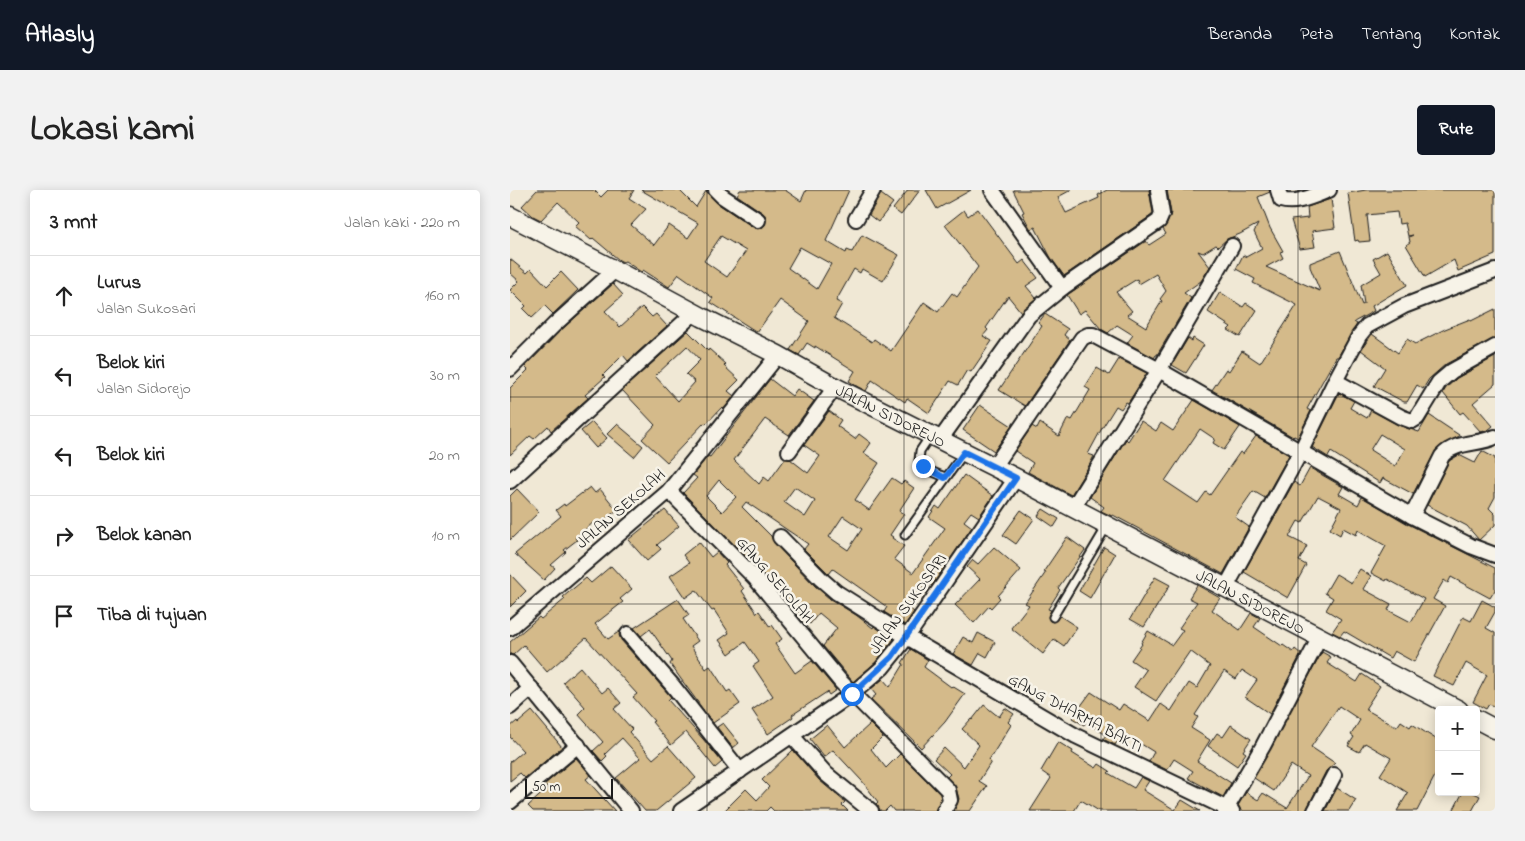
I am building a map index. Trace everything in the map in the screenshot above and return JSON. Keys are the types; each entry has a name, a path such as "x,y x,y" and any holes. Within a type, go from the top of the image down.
{"street":[{"path":"716,190 758,220"},
{"path":"856,220 873,190"},
{"path":"992,190 1062,288"},
{"path":"935,438 1029,315 1062,288 1159,221 1162,214 1158,190"},
{"path":"1278,190 1281,200 1285,202 1295,201 1329,190"},
{"name":"JALAN SIDOREJO","path":"510,216 778,355 835,388 1016,478 1451,706"},
{"path":"1073,508 1159,370 1232,246"},
{"path":"510,369 554,325 615,270"},
{"path":"1226,587 1301,451 1334,381 1359,336 1372,322 1404,306 1495,271"},
{"path":"510,480 694,313"},
{"path":"994,467 1082,338 1093,335 1159,370 1412,516 1471,546 1495,555"},
{"path":"1334,381 1412,421 1417,418 1434,388 1443,378 1495,347"},
{"name":"JALAN SEKOLAH","path":"510,628 670,491 778,355"},
{"path":"789,451 835,388"},
{"path":"1412,516 1442,456 1447,450 1495,437"},
{"name":"JALAN SUKOSARI","path":"681,811 852,694 882,668 906,637 1016,478"},
{"name":"GANG SEKOLAH","path":"670,491 755,578 852,694 948,790 950,800 944,811"},
{"name":"GANG DHARMA BAKTI","path":"780,537 836,592 906,637 1076,736 1228,810"},
{"path":"628,634 673,686 740,771"},
{"path":"1228,810 1264,746 1320,637"},
{"path":"510,663 631,811"},
{"path":"510,707 532,688"},
{"path":"1480,721 1495,729"},
{"path":"792,736 826,774 861,808"},
{"path":"510,802 578,745"},
{"path":"1315,811 1334,775"}],"lane":[{"path":"935,438 920,451 919,461 928,470 945,478"},
{"path":"906,535 964,452"},
{"path":"1053,617 1107,526"}],"building":[{"path":"537,190 594,190 601,197 608,190 634,190 629,198 646,209 631,225 654,245 669,225 688,238 698,223 641,190 679,190 696,207 706,191 717,203 758,229 765,225 766,217 737,195 740,190 785,190 801,201 806,190 849,190 826,241 846,253 847,250 852,252 862,235 899,255 883,281 862,269 860,273 854,269 836,301 842,304 834,318 872,342 874,339 891,351 924,302 938,312 952,293 957,297 978,267 945,225 964,210 968,216 978,209 1019,264 1024,260 1038,278 1026,286 1036,298 1021,312 1008,296 986,328 988,330 983,336 992,341 971,372 967,370 958,385 950,381 929,413 907,398 905,402 872,380 866,391 858,387 849,381 855,371 815,346 815,348 807,343 799,355 790,350 809,321 780,300 757,332 710,302 713,298 679,274 669,287 643,270 641,272 625,261 619,260 593,238 591,240 575,226 579,222 558,202 541,220 533,216 522,206","holes":["721,236 746,251 727,277 704,261","800,247 831,264 817,289 788,268"]},
{"path":"908,190 920,190 901,215 893,209"},
{"path":"926,190 971,190 937,209"},
{"path":"1013,190 1071,190 1058,197 1066,213 1099,198 1098,195 1107,190 1149,190 1153,213 1064,276 1051,258 1035,227 1030,228"},
{"path":"1167,190 1269,190 1270,192 1258,197 1270,228 1283,251 1280,252 1283,258 1266,267 1320,291 1310,263 1340,251 1362,305 1364,304 1361,285 1381,273 1373,259 1387,251 1407,285 1372,306 1374,311 1354,322 1357,324 1307,409 1311,411 1298,438 1293,437 1212,390 1226,369 1229,371 1242,351 1260,363 1297,305 1253,283 1255,279 1236,269 1243,255 1246,257 1262,248 1254,232 1258,224 1227,239 1218,247 1216,245 1203,253 1198,251 1210,267 1201,281 1184,293 1191,298 1154,358 1127,343 1133,335 1117,325 1108,333 1101,329 1085,310 1079,314 1067,295 1146,241 1149,245 1166,234 1163,229 1171,213","holes":["1156,274 1166,291 1146,327 1127,315 1132,311 1116,292 1137,279 1139,284"]},
{"path":"1366,190 1495,190 1495,255 1458,271 1454,260 1425,277 1406,245 1410,242 1409,237 1413,235 1408,236 1405,223 1399,224 1397,212 1367,215 1370,241 1355,241 1348,193"},
{"path":"881,194 893,203 878,222 869,215"},
{"path":"1331,199 1335,228 1312,231 1315,247 1300,249 1291,220 1308,218 1307,207"},
{"path":"510,259 527,273 531,269 547,286 561,272 578,290 553,314 545,306 532,318 523,309 526,306 510,290 519,281 510,273"},
{"path":"613,284 623,295 605,311 620,327 642,307 652,317 656,314 667,326 628,361 623,355 603,375 605,377 585,395 588,398 551,431 548,426 534,439 530,436 510,455 510,388 528,370 525,367 560,331"},
{"path":"1220,292 1243,307 1246,303 1257,310 1240,337 1228,330 1231,327 1208,312"},
{"path":"1495,309 1495,338 1446,364 1429,379 1423,389 1417,385 1407,402 1374,386 1385,368 1361,350 1372,334 1398,353 1407,339 1415,344 1445,329 1470,319 1471,321"},
{"path":"1045,314 1068,329 1064,335 1070,340 1025,406 999,390 1042,326 1038,323"},
{"path":"688,331 708,351 709,349 726,364 724,366 739,380 728,391 734,396 724,409 722,407 706,424 704,423 667,462 642,439 655,425 622,390","holes":["687,346 700,360 686,374 695,382 678,401 655,376"]},
{"path":"1188,338 1192,341 1193,338 1204,345 1186,373 1172,365"},
{"path":"1495,357 1495,384 1473,403 1493,426 1481,432 1463,412 1460,414 1443,393 1457,378"},
{"path":"1119,359 1147,373 1128,403 1126,402 1121,409 1116,406 1101,430 1088,454 1094,456 1071,495 1028,472 1033,463 1015,451 1032,426 1037,429 1040,423 1059,436 1068,418 1072,420 1090,390 1085,387 1097,368 1109,375"},
{"path":"770,379 792,396 797,389 814,401 789,435 765,419 734,460 759,484 764,477 769,481 785,459 790,459 808,473 820,456 804,445 829,411 841,420 837,426 855,439 859,434 871,443 864,453 879,463 855,500 869,510 892,478 901,484 904,481 914,488 899,511 904,514 890,535 904,546 894,559 913,573 945,528 929,517 936,506 940,509 964,475 993,496 979,517 971,512 964,521 972,527 932,586 927,582 909,608 914,612 905,625 884,612 887,607 833,569 829,574 804,549 808,544 746,502 742,507 771,536 774,543 815,586 830,599 873,628 874,626 894,639 876,662 853,682 823,646 837,628 819,613 810,624 801,617 761,572 683,493 697,478 693,475 708,456 710,457","holes":["719,480 736,497 722,512 706,496","795,487 815,501 805,517 784,502","843,516 862,529 848,550 829,537"]},
{"path":"1339,393 1354,401 1350,408 1367,418 1371,410 1398,425 1419,432 1429,415 1459,435 1436,450 1413,494 1383,478 1380,483 1331,452 1328,457 1312,447","holes":["1380,434 1405,449 1395,466 1370,450"]},
{"path":"1194,400 1240,427 1224,450 1213,443 1215,439 1200,429 1165,481 1198,503 1206,492 1210,495 1240,452 1243,454 1256,436 1289,455 1265,498 1253,491 1235,517 1249,527 1223,574 1113,515 1101,511 1104,507 1090,497 1126,439 1128,441 1141,421 1156,431 1161,423 1173,431"},
{"path":"980,405 1012,426 994,451 963,430"},
{"path":"592,422 607,438 596,448 581,431"},
{"path":"617,424 643,446 634,457 607,434"},
{"path":"1482,451 1495,458 1495,497 1489,508 1495,514 1495,525 1479,540 1467,526 1427,505 1449,461 1459,455 1475,463"},
{"path":"1310,468 1343,487 1339,494 1358,505 1362,497 1408,524 1495,568 1495,590 1490,598 1451,577 1448,583 1444,580 1433,599 1445,606 1414,662 1394,651 1390,658 1344,631 1340,636 1332,632 1341,619 1326,610 1333,598 1325,593 1336,574 1351,583 1360,569 1371,576 1363,589 1391,604 1388,610 1411,622 1424,599 1387,579 1386,581 1371,573 1386,546 1358,530 1356,535 1343,528 1340,535 1330,529 1341,508 1318,496 1302,523 1298,521 1289,537 1307,546 1299,561 1306,565 1288,598 1244,572 1294,482 1300,486"},
{"path":"590,487 595,493 600,489 617,510 597,526 594,522 575,538 577,540 564,550 566,552 551,565 555,568 544,580 515,554 561,516 556,510 564,504 565,506"},
{"path":"517,489 539,512 510,540 510,496"},
{"path":"1043,509 1059,519 1054,527 1038,516"},
{"path":"665,510 679,526 657,545 661,549 647,561 628,540"},
{"path":"1021,510 1034,519 1016,544 1003,535"},
{"path":"1067,537 1085,550 1058,588 1060,590 1048,609 1051,610 1048,617 1053,622 1060,616 1077,627 1064,646 1054,639 1043,654 1011,628 1029,605 1025,603"},
{"path":"699,542 711,557 717,552 727,563 725,565 744,589 742,591 757,613 759,611 770,627 772,625 782,639 775,644 795,673 812,661 836,690 829,695 827,692 792,715 793,717 768,734 752,710 773,696 753,666 759,662 745,642 729,654 719,640 729,633 714,610 712,611 696,590 685,598 670,576 689,563 683,555"},
{"path":"994,547 1021,570 998,596 1000,598 991,608 989,606 974,623 955,605 980,579 967,567 973,560 978,564"},
{"path":"1104,547 1115,554 1090,598 1079,591"},
{"path":"611,566 632,589 620,599 623,602 595,624 608,639 620,631 621,640 671,697 668,700 722,762 715,768 686,732 671,745 652,722 654,721 633,697 637,694 586,638 547,672 524,645 513,655 510,654 510,642 539,617 541,619 565,599 563,597 586,578 591,583"},
{"path":"510,574 526,591 510,607"},
{"path":"1155,577 1170,585 1144,627 1130,619"},
{"path":"1197,585 1220,598 1212,610 1240,630 1251,613 1260,618 1254,627 1282,646 1293,652 1295,649 1301,654 1270,714 1245,697 1257,680 1242,670 1236,679 1224,671 1195,715 1198,717 1191,728 1210,740 1197,761 1231,783 1223,797 1188,778 1193,771 1174,759 1167,770 1149,761 1154,752 1125,734 1119,744 1117,742 1115,745 1103,739 1106,735 1086,722 1084,725 1072,718 1091,692 1119,710 1123,704 1150,721 1161,704 1171,711 1189,683 1197,688 1210,666 1190,651 1156,701 1134,687 1146,670 1131,660 1148,631 1172,645 1183,630 1179,628 1197,602 1189,598"},
{"path":"678,599 689,615 683,619 698,641 691,646 706,669 710,666 727,692 730,690 740,704 713,723 670,664 672,661 650,629 641,636 634,628"},
{"path":"1482,600 1495,607 1495,612 1486,628 1495,633 1495,707 1489,704 1486,709 1473,702 1487,675 1466,663 1454,686 1433,676 1463,617 1471,621"},
{"path":"978,633 995,642 987,657 980,653 973,665 953,654 963,637 973,643"},
{"path":"911,649 928,660 924,667 951,687 965,694 945,722 921,748 871,699 876,695 871,689 883,679 890,687"},
{"path":"1322,652 1331,657 1327,663 1357,682 1362,674 1380,686 1365,709 1397,727 1401,721 1410,727 1412,724 1435,738 1435,776 1417,811 1397,811 1408,793 1380,775 1391,758 1365,743 1359,752 1348,746 1354,737 1351,735 1360,720 1339,706 1311,747 1335,763 1326,771 1306,811 1241,811 1238,805 1246,792 1258,800 1263,793 1287,808 1308,776 1291,765 1274,791 1254,778"},
{"path":"580,667 602,693 608,688 621,703 614,709 632,729 629,732 653,759 668,746 696,778 656,811 645,811 616,778 640,758 622,738 605,754 607,756 602,761 593,751 603,742 578,714 585,707 563,682"},
{"path":"984,705 999,717 1005,708 1014,714 1008,722 1011,725 989,760 991,762 979,781 987,786 970,811 954,811 959,799 956,788 947,777 950,774 934,759 944,748 964,767 979,745 962,729"},
{"path":"532,711 562,747 525,778 520,773 510,781 510,762 523,751 510,737 510,727"},
{"path":"723,723 739,743 733,748 717,727"},
{"path":"870,724 883,737 871,749 886,768 900,754 940,794 941,799 935,811 894,811 890,806 885,811 881,811 876,804 878,802 862,781 833,750 824,757 810,739 827,725 845,747"},
{"path":"1231,725 1251,739 1243,751 1246,753 1237,766 1208,746 1217,733 1223,737"},
{"path":"1058,742 1096,768 1099,764 1110,771 1108,773 1134,788 1141,777 1149,781 1143,790 1175,810 1182,800 1200,811 1099,811 1081,800 1074,811 1030,811 1051,778 1041,771"},
{"path":"793,750 819,780 845,802 842,805 848,811 774,811 770,807 766,811 724,811 746,789 757,800 769,787 762,780"},
{"path":"576,758 591,775 586,779 615,811 533,811 528,806 548,788 545,784"},
{"path":"1337,788 1356,800 1349,811 1325,811"},
{"path":"1461,796 1480,796 1472,811 1453,811"}],"route":[{"path":"852,694 892,657 1016,478 964,452 945,478 923,466"}]}
